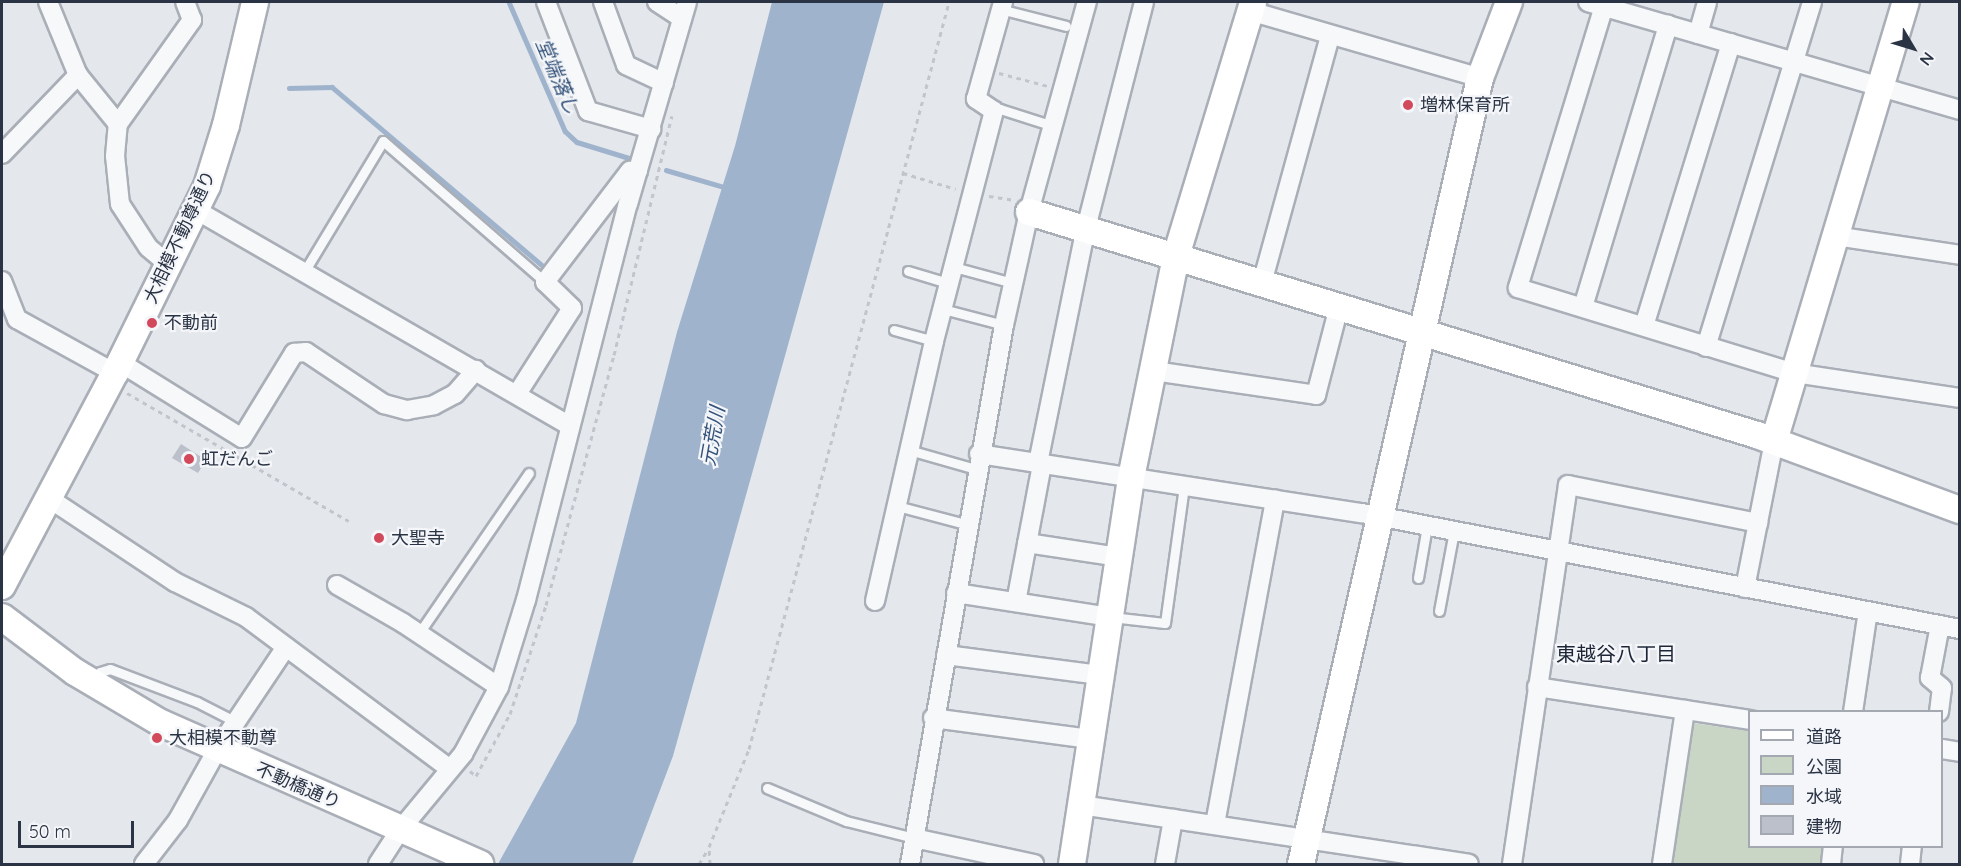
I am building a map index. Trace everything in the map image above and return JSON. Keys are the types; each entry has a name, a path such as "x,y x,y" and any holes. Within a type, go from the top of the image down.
{"street":[{"path":"48,2 78,75 118,124"},
{"path":"168,264 148,247 120,204 115,156 118,124 192,20 185,2"},
{"name":"大相模不動尊通り","path":"2,586 50,499 196,210 226,125 255,2"},
{"path":"546,2 588,111 651,129"},
{"path":"603,2 626,65 664,83"},
{"path":"378,864 410,834 450,769 463,754 499,687 526,600 569,425 684,10 657,2"},
{"path":"910,864 933,718 1004,325 1029,212 1087,2"},
{"path":"1016,602 1040,463 1086,228 1144,2"},
{"path":"1301,864 1424,333 1480,78 1509,2"},
{"path":"1698,34 1707,2"},
{"path":"1706,347 1812,2"},
{"path":"1745,588 1774,441 1906,2"},
{"path":"1959,110 1602,4 1518,288 1794,373 1959,398"},
{"path":"875,601 934,341 992,110 976,99 1001,5"},
{"path":"1072,864 1131,478 1176,256 1251,6 1330,36 1480,78"},
{"path":"1583,308 1668,25"},
{"path":"1262,283 1330,36"},
{"path":"1644,326 1731,43"},
{"path":"2,154 78,75"},
{"path":"517,394 572,308 545,282 630,171 638,171"},
{"path":"196,210 569,425"},
{"path":"1029,212 1774,441 1959,510"},
{"path":"1835,236 1959,255"},
{"path":"2,281 16,319 242,438 294,353 306,352 384,404 406,410 434,405 455,394 476,370"},
{"path":"1154,371 1316,395 1339,306"},
{"path":"979,462 1040,463 1382,517 1959,629"},
{"path":"1512,864 1568,485 1758,523"},
{"path":"50,499 175,582 246,617 450,769"},
{"path":"1215,825 1275,499"},
{"path":"1027,543 1118,557"},
{"path":"337,585 418,633 499,687"},
{"path":"956,593 1109,617"},
{"path":"1853,710 1868,611"},
{"name":"不動橋通り","path":"2,617 90,681 217,750 480,864"},
{"path":"1939,710 1942,688 1930,678 1940,625"},
{"path":"144,864 178,820 217,750 286,647"},
{"path":"946,655 1100,675"},
{"path":"1537,687 1748,720"},
{"path":"1662,864 1685,710"},
{"path":"933,718 1091,739"},
{"path":"1943,750 1959,752"},
{"path":"1081,805 1307,840 1402,859 1469,864"},
{"path":"1165,864 1173,819"},
{"path":"914,838 1034,864"},
{"path":"1831,864 1833,848"},
{"path":"1910,864 1912,848"}],"lane":[{"path":"1001,5 1066,26"},
{"path":"992,110 1000,109 1044,123"},
{"path":"304,272 383,141 545,282"},
{"path":"908,271 1013,283"},
{"path":"943,309 1004,325"},
{"path":"894,330 934,341"},
{"path":"909,450 979,462"},
{"path":"418,633 529,473"},
{"path":"1109,617 1165,623 1184,486"},
{"path":"897,506 969,525"},
{"path":"1418,578 1427,526"},
{"path":"1439,611 1454,531"},
{"path":"90,681 100,672 110,669 197,702 236,722"},
{"path":"767,788 846,821 914,838"}],"path":[{"path":"699,864 709,847 749,749 949,2"},
{"path":"984,70 1050,87"},
{"path":"476,776 510,714 546,605 614,355 675,107"},
{"path":"903,173 916,177"},
{"path":"115,373 349,521"},
{"path":"709,847 710,864"}],"green space":[{"path":"1692,723 1748,731 1748,848 1826,848 1824,864 1671,864"}],"water":[{"name":"元荒川","path":"772,2 884,2 673,756 632,864 498,864 576,723 677,332 735,146"}],"building":[{"name":"虹だんご","path":"181,444 206,460 198,473 172,458"}],"waterway":[{"name":"堂端落し","path":"509,2 565,131 577,142 629,158"},
{"path":"289,88 332,87 542,265"},
{"name":"堂端落し","path":"666,170 727,188"}],"place":[{"name":"増林保育所","path":"1408,105"},
{"name":"不動前","path":"152,323"},
{"name":"虹だんご","path":"189,459"},
{"name":"大聖寺","path":"379,538"},
{"name":"大相模不動尊","path":"157,738"}],"district":[{"name":"東越谷八丁目","path":"1616,653"}]}
